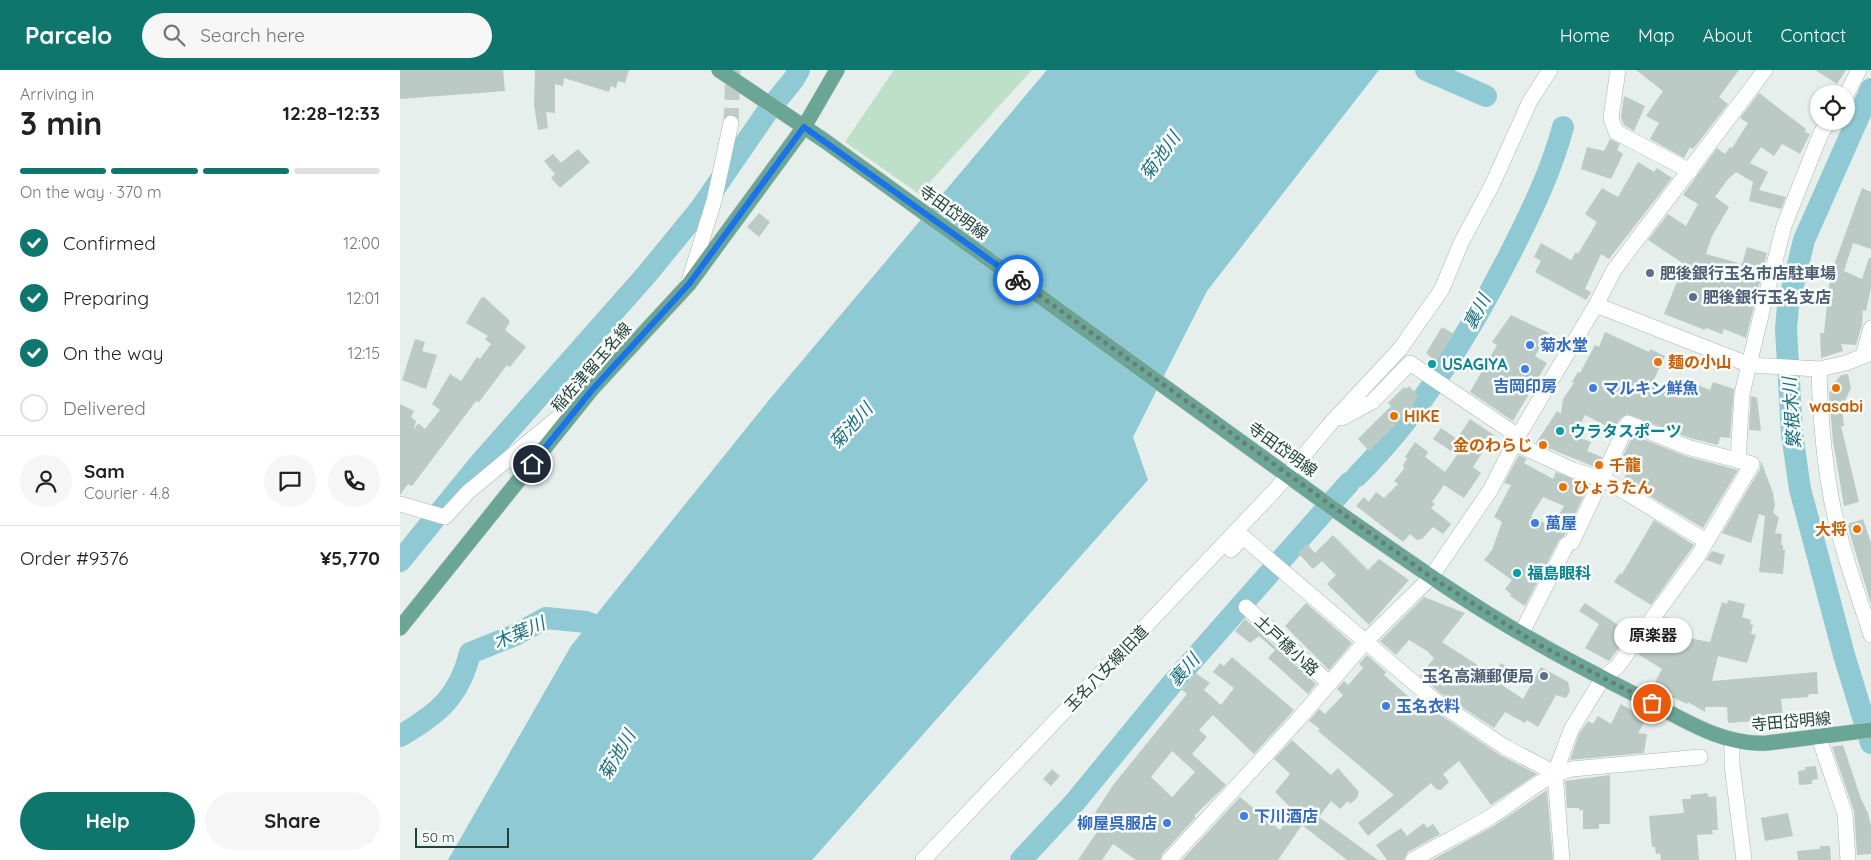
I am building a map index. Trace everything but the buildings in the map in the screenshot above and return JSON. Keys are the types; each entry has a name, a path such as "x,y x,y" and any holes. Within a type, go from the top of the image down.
{"main road":[{"name":"寺田岱明線","path":"719,70 825,141 1288,476 1306,487 1349,520 1431,577 1521,634 1603,678 1732,741 1752,744 1820,738 1871,730"},
{"name":"稲佐津留玉名線","path":"400,628 592,390 689,284 804,127 837,70"}],"street":[{"name":"玉名八女線旧道","path":"923,860 1276,489 1318,441 1330,424 1400,349 1442,289 1461,243 1492,185 1530,101 1550,70"},
{"path":"1618,70 1611,118 1616,132 1690,171"},
{"path":"1169,860 1296,722 1328,682 1366,641 1431,577 1491,489 1516,439 1596,305 1614,270 1765,70"},
{"path":"1851,85 1859,70"},
{"path":"689,284 714,201 731,123"},
{"path":"1738,460 1742,394 1754,366 1784,226 1823,130"},
{"path":"1596,305 1754,366 1819,369 1867,355 1871,328"},
{"path":"1330,424 1372,402 1410,363 1456,393 1516,439 1573,470 1603,479 1706,541"},
{"path":"1819,369 1820,405 1830,493 1848,563 1871,636"},
{"path":"400,504 445,516 468,492 592,390"},
{"path":"1521,634 1567,544 1572,542 1628,423 1687,447 1752,464 1698,556 1617,667 1603,678 1571,730 1555,773 1562,860"},
{"path":"1207,562 1223,561 1248,542 1278,500 1276,489"},
{"path":"1248,542 1434,699 1505,747 1555,773"},
{"name":"土戸橋小路","path":"1246,607 1328,682"},
{"path":"1820,738 1845,814 1848,860"},
{"path":"1732,741 1732,765 1744,860"},
{"path":"1413,860 1439,853 1526,790 1555,773 1572,768 1700,757"}],"green space":[{"path":"894,70 1032,70 919,194 845,142"}],"water":[{"name":"菊池川","path":"1047,70 1379,70 1207,291 1133,437 1148,480 812,860 448,860 571,646 769,400"}],"waterway":[{"path":"400,561 481,462 647,274 701,208 767,112 799,70"},
{"name":"裏川","path":"1426,70 1486,96"},
{"name":"繁根木川","path":"1871,89 1804,240 1788,306 1786,329 1792,434 1800,489 1844,655 1871,743"},
{"name":"裏川","path":"1357,476 1426,395 1483,305 1530,214 1548,171 1563,127"},
{"name":"裏川","path":"1021,860 1075,802 1170,686 1349,483"},
{"name":"木葉川","path":"400,736 436,712 445,703 460,681 470,653 515,635 546,618 586,622 619,634"}],"tunnel":[{"path":"731,123 733,70"}],"way so far":[{"path":"1018,280 1349,520 1431,577 1536,643 1652,703"}],"place":[{"name":"肥後銀行玉名市店駐車場","path":"1650,273"},
{"name":"肥後銀行玉名支店","path":"1693,297"},
{"name":"菊水堂","path":"1530,345"},
{"name":"麺の小山","path":"1658,362"},
{"name":"USAGIYA","path":"1432,364"},
{"name":"吉岡印房","path":"1525,369"},
{"name":"マルキン鮮魚","path":"1593,388"},
{"name":"wasabi","path":"1836,388"},
{"name":"HIKE","path":"1394,416"},
{"name":"ウラタスポーツ","path":"1560,431"},
{"name":"金のわらじ","path":"1543,445"},
{"name":"千龍","path":"1599,465"},
{"name":"ひょうたん","path":"1563,487"},
{"name":"萬屋","path":"1535,523"},
{"name":"大将","path":"1857,529"},
{"name":"福島眼科","path":"1517,573"},
{"name":"玉名高瀬郵便局","path":"1544,676"},
{"name":"原楽器","path":"1652,703"},
{"name":"玉名衣料","path":"1386,706"},
{"name":"下川酒店","path":"1244,816"},
{"name":"柳屋呉服店","path":"1167,823"}],"route":[{"path":"532,464 592,390 689,284 804,127 1018,280"}]}
